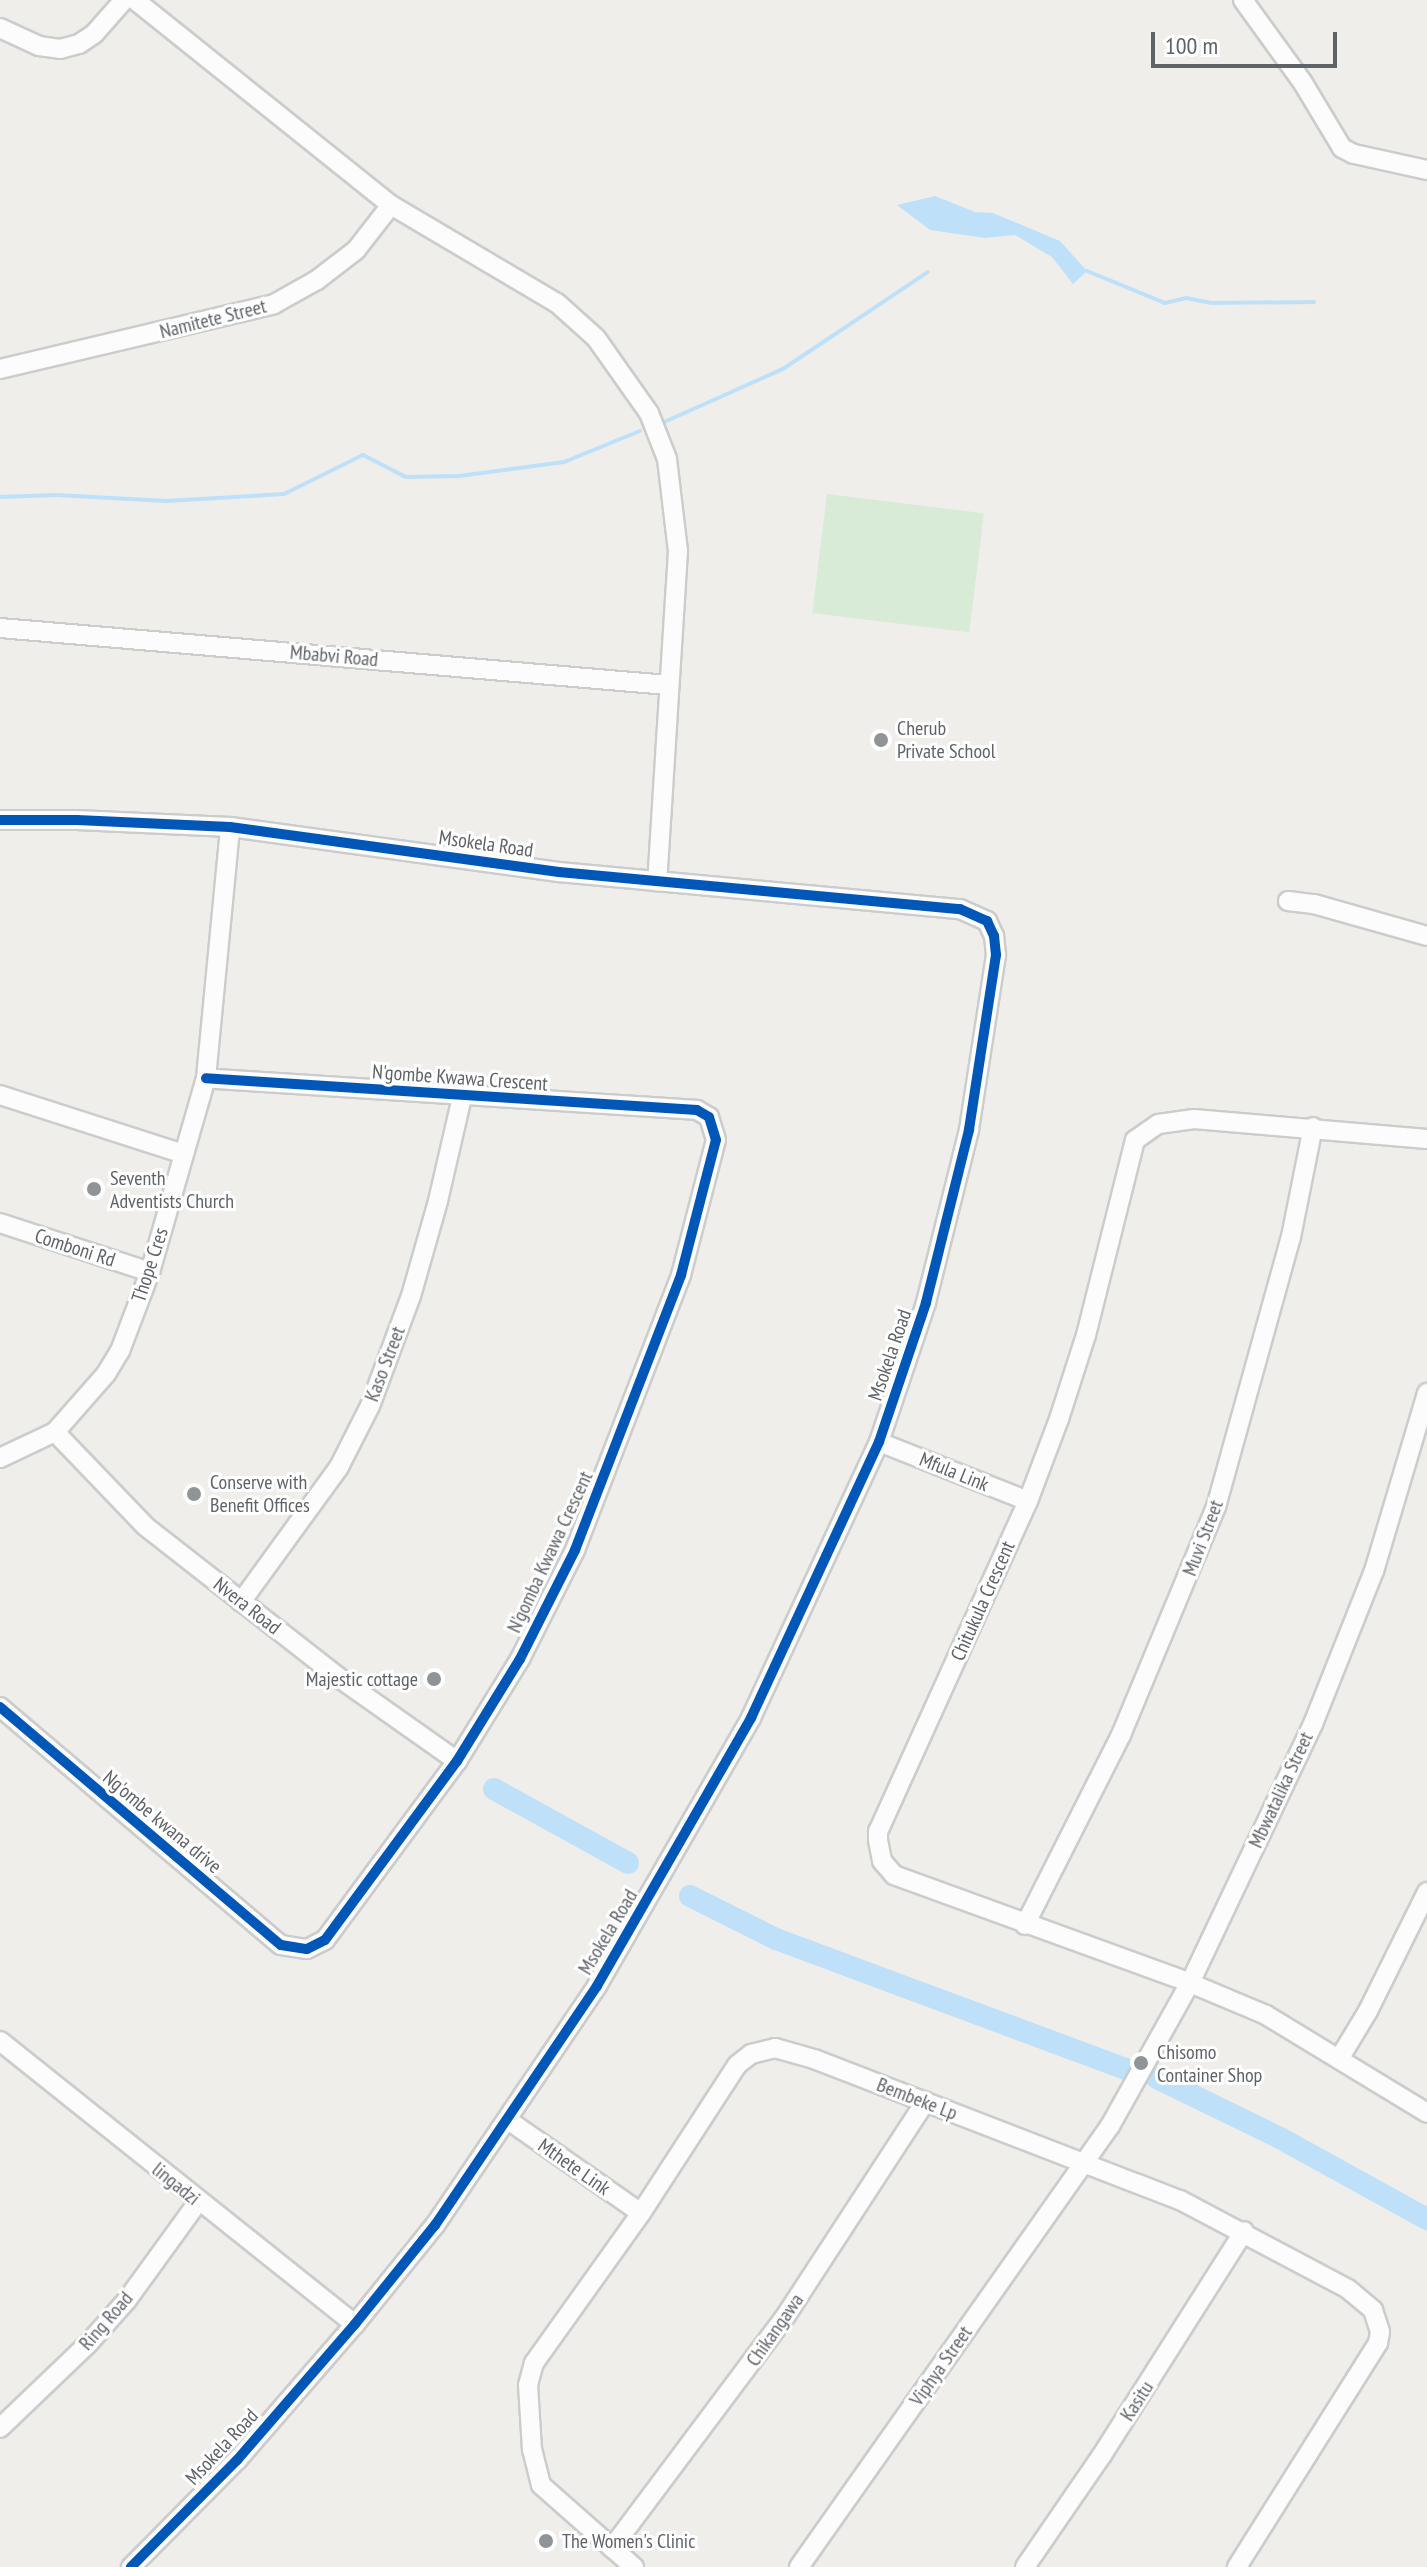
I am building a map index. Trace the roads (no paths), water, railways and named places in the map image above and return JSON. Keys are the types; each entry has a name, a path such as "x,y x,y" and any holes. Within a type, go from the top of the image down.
{"street":[{"path":"0,28 39,46 60,49 79,44 94,34 124,0"},
{"path":"135,0 391,205 557,303 596,338 649,413 667,459 677,526 657,881"},
{"path":"1243,0 1303,83 1342,148 1354,154 1427,170"},
{"name":"Namitete Street","path":"0,369 274,304 317,280 356,250 391,205"},
{"name":"Mbabvi Road","path":"0,628 668,685"},
{"name":"Msokela Road","path":"0,820 230,827 559,872 960,909 987,921 994,936 996,955 969,1130 926,1303 879,1442 751,1718 605,1973 435,2225 355,2324 237,2460 131,2567"},
{"name":"Thope Cres","path":"0,1458 55,1432 106,1374 120,1351 150,1272 206,1078 230,827"},
{"path":"1288,901 1314,904 1427,936"},
{"name":"N'gombe Kwawa Crescent","path":"206,1078 697,1110 709,1117"},
{"path":"0,1095 184,1154"},
{"name":"Kaso Street","path":"241,1602 339,1467 370,1406 411,1296 438,1201 462,1097"},
{"name":"N'gomba Kwawa Crescent","path":"307,1949 325,1940 342,1920 457,1761 532,1635 575,1550 681,1275 716,1140 709,1117"},
{"name":"Chitukula Crescent","path":"1427,1139 1194,1119 1158,1124 1135,1140 1086,1335 1028,1501 887,1811 878,1840 882,1861 894,1875 1190,1983 1266,2015 1427,2113"},
{"name":"Muvi Street","path":"1025,1925 1121,1735 1216,1507 1291,1237 1313,1127"},
{"name":"Comboni Rd","path":"0,1223 150,1272"},
{"name":"Mbwatalika Street","path":"1083,2164 1110,2126 1190,1983 1313,1724 1369,1585 1427,1393"},
{"name":"Nvera Road","path":"55,1432 145,1526 363,1696 457,1761"},
{"name":"Mfula Link","path":"879,1442 1028,1501"},
{"name":"Ng'ombe kwana drive","path":"0,1707 281,1945 307,1949"},
{"path":"1339,2059 1375,1998 1427,1892"},
{"name":"lingadzi","path":"0,2041 198,2202 355,2324"},
{"name":"Bembeke Lp","path":"634,2567 541,2485 532,2450 528,2385 534,2363 641,2213 737,2065 751,2054 767,2049 785,2050 1180,2200 1244,2231 1355,2294 1373,2310 1380,2332 1371,2356 1237,2567"},
{"name":"Chikangawa","path":"612,2548 785,2317 925,2102"},
{"name":"Mthete Link","path":"508,2120 641,2213"},
{"name":"Viphya Street","path":"799,2567 1083,2164"},
{"name":"Ring Road","path":"0,2428 127,2300 198,2202"},
{"name":"Kasitu","path":"1025,2567 1110,2443 1244,2231"}],"water":[{"path":"935,196 975,212 993,213 1060,241 1087,271 1073,284 1052,257 1015,235 985,238 930,230 897,205"}],"waterway":[{"path":"1087,271 1165,303 1186,298 1212,303 1314,302"},
{"path":"662,423 783,369 928,272"},
{"path":"0,497 56,495 166,501 284,494 363,455 406,477 459,476 564,462 640,431"},
{"path":"494,1789 628,1863"},
{"path":"690,1896 776,1939 1128,2070"},
{"path":"1157,2078 1280,2138 1427,2219"}],"place":[{"name":"Cherub Private School","path":"881,740"},
{"name":"Seventh Adventists Church","path":"94,1189"},
{"name":"Conserve with Benefit Offices","path":"194,1494"},
{"name":"Majestic cottage","path":"434,1679"},
{"name":"Chisomo Container Shop","path":"1141,2063"},
{"name":"The Women's Clinic","path":"546,2541"}]}
